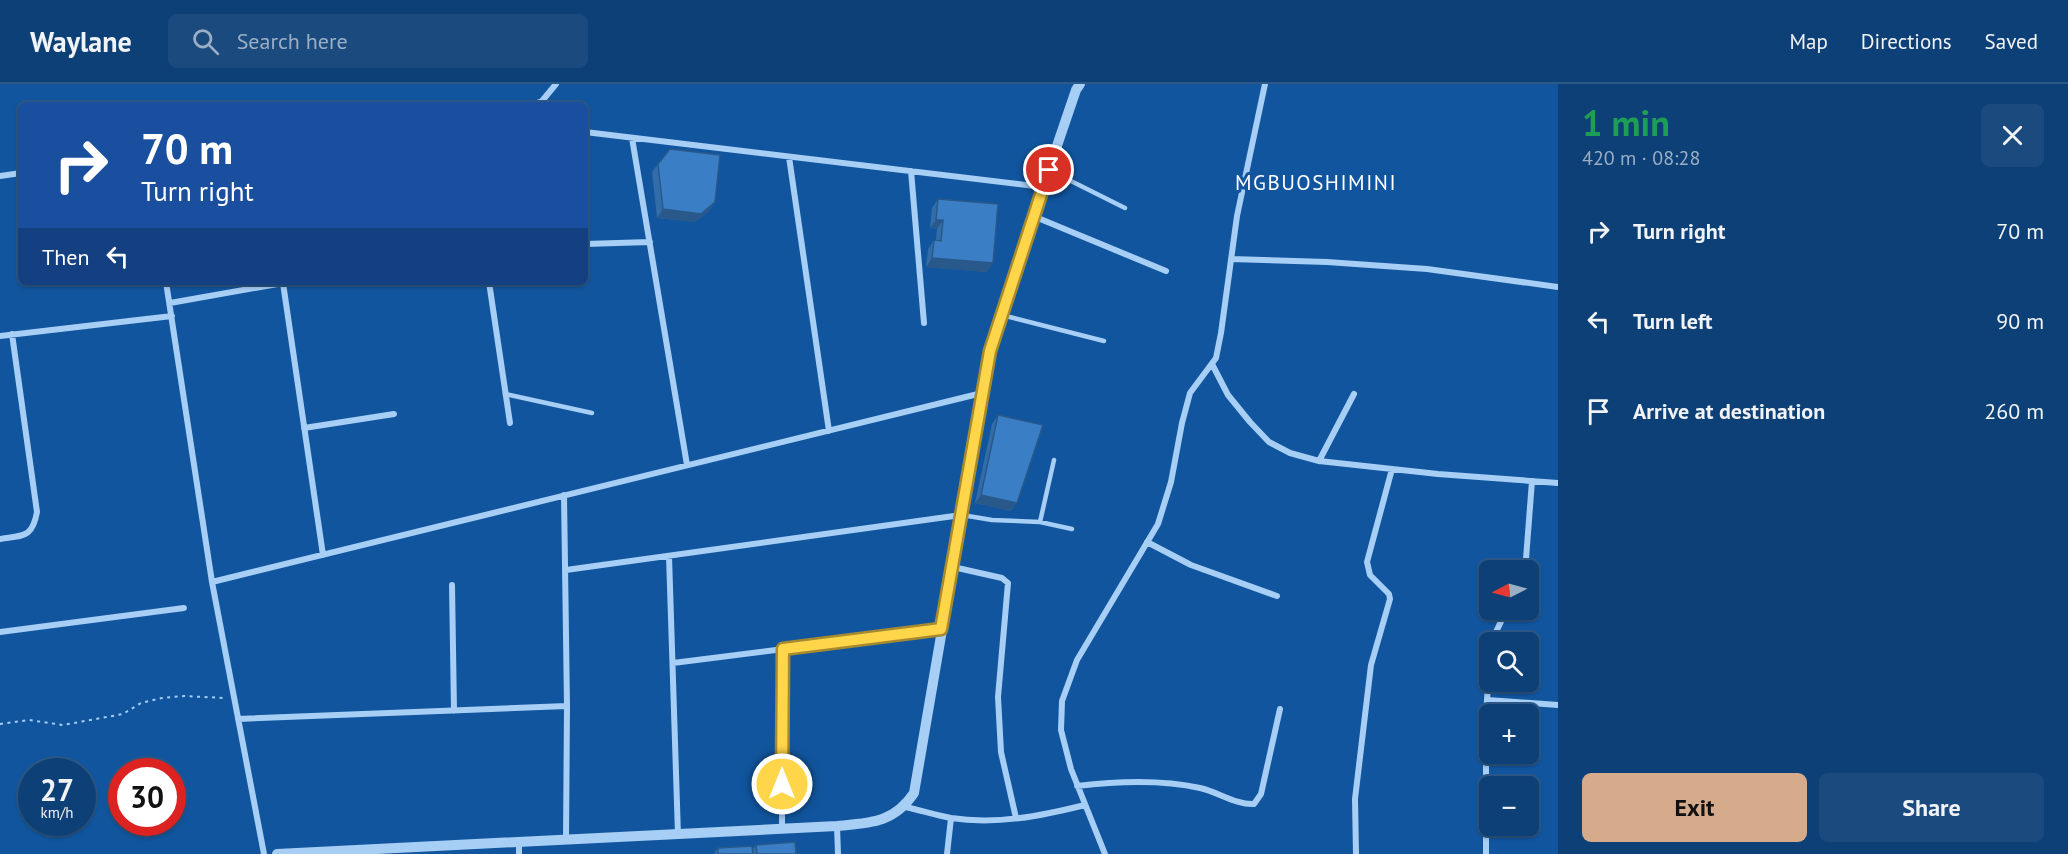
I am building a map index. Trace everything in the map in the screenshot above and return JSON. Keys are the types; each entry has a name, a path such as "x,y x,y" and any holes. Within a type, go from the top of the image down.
{"street":[{"path":"540,102 556,84"},
{"path":"277,854 519,849 566,840 837,826 888,818 905,807 914,793 990,351 1033,216 1080,84"},
{"path":"1105,854 1071,769 1061,730 1062,701 1077,660 1158,524 1171,482 1190,393 1216,358 1237,216 1265,84"},
{"path":"588,132 1043,187"},
{"path":"632,138 687,465"},
{"path":"789,157 828,430"},
{"path":"911,171 924,322"},
{"path":"0,176 18,173"},
{"path":"1033,216 1166,271"},
{"path":"588,244 650,242"},
{"path":"1231,260 1327,262 1427,269 1558,287"},
{"path":"167,285 212,582 264,854"},
{"path":"170,303 274,285"},
{"path":"286,285 323,555"},
{"path":"489,285 510,423"},
{"path":"0,336 172,316"},
{"path":"0,539 28,534 34,527 37,512 12,334"},
{"path":"1212,364 1228,395 1269,442 1290,453 1319,461 1558,483"},
{"path":"212,582 982,393"},
{"path":"1319,461 1354,394"},
{"path":"304,428 394,414"},
{"path":"1356,854 1355,799 1371,665 1390,599 1389,594 1370,575 1367,562 1392,469"},
{"path":"1527,560 1532,481"},
{"path":"564,495 566,840"},
{"path":"566,570 961,515"},
{"path":"1147,542 1191,565 1277,596"},
{"path":"669,555 678,835"},
{"path":"952,567 1002,578 1008,583 998,697 1001,752 1016,818"},
{"path":"452,585 454,711"},
{"path":"0,632 184,608"},
{"path":"673,663 941,629"},
{"path":"782,830 783,649"},
{"path":"1486,854 1487,692"},
{"path":"1486,700 1558,705"},
{"path":"238,719 567,706"},
{"path":"1077,786 1118,781 1160,783 1200,788 1246,804 1254,804 1261,794 1280,709"},
{"path":"905,807 951,818 996,820 1039,816 1085,805"},
{"path":"947,854 951,818"},
{"path":"837,826 838,854"}],"lane":[{"path":"1049,170 1125,208"},
{"path":"1001,314 1104,341"},
{"path":"505,394 592,413"},
{"path":"1040,522 1054,460"},
{"path":"961,515 992,520 1040,522 1072,529"}],"path":[{"path":"0,724 28,720 63,725 123,714 141,703 162,698 184,696 234,698"}],"building":[{"path":"670,149 720,155 715,202 701,214 663,209 658,164"},
{"path":"938,199 998,204 993,263 932,258 934,240 941,241 943,220 936,220"},
{"path":"998,415 1043,425 1017,503 981,495"},
{"path":"795,842 796,854 757,854 756,845"},
{"path":"752,846 753,854 718,854 718,848"}],"district":[{"name":"MGBUOSHIMINI","path":"1316,183"}],"route":[{"path":"782,784 783,649 941,629 990,351 1049,170"}]}
